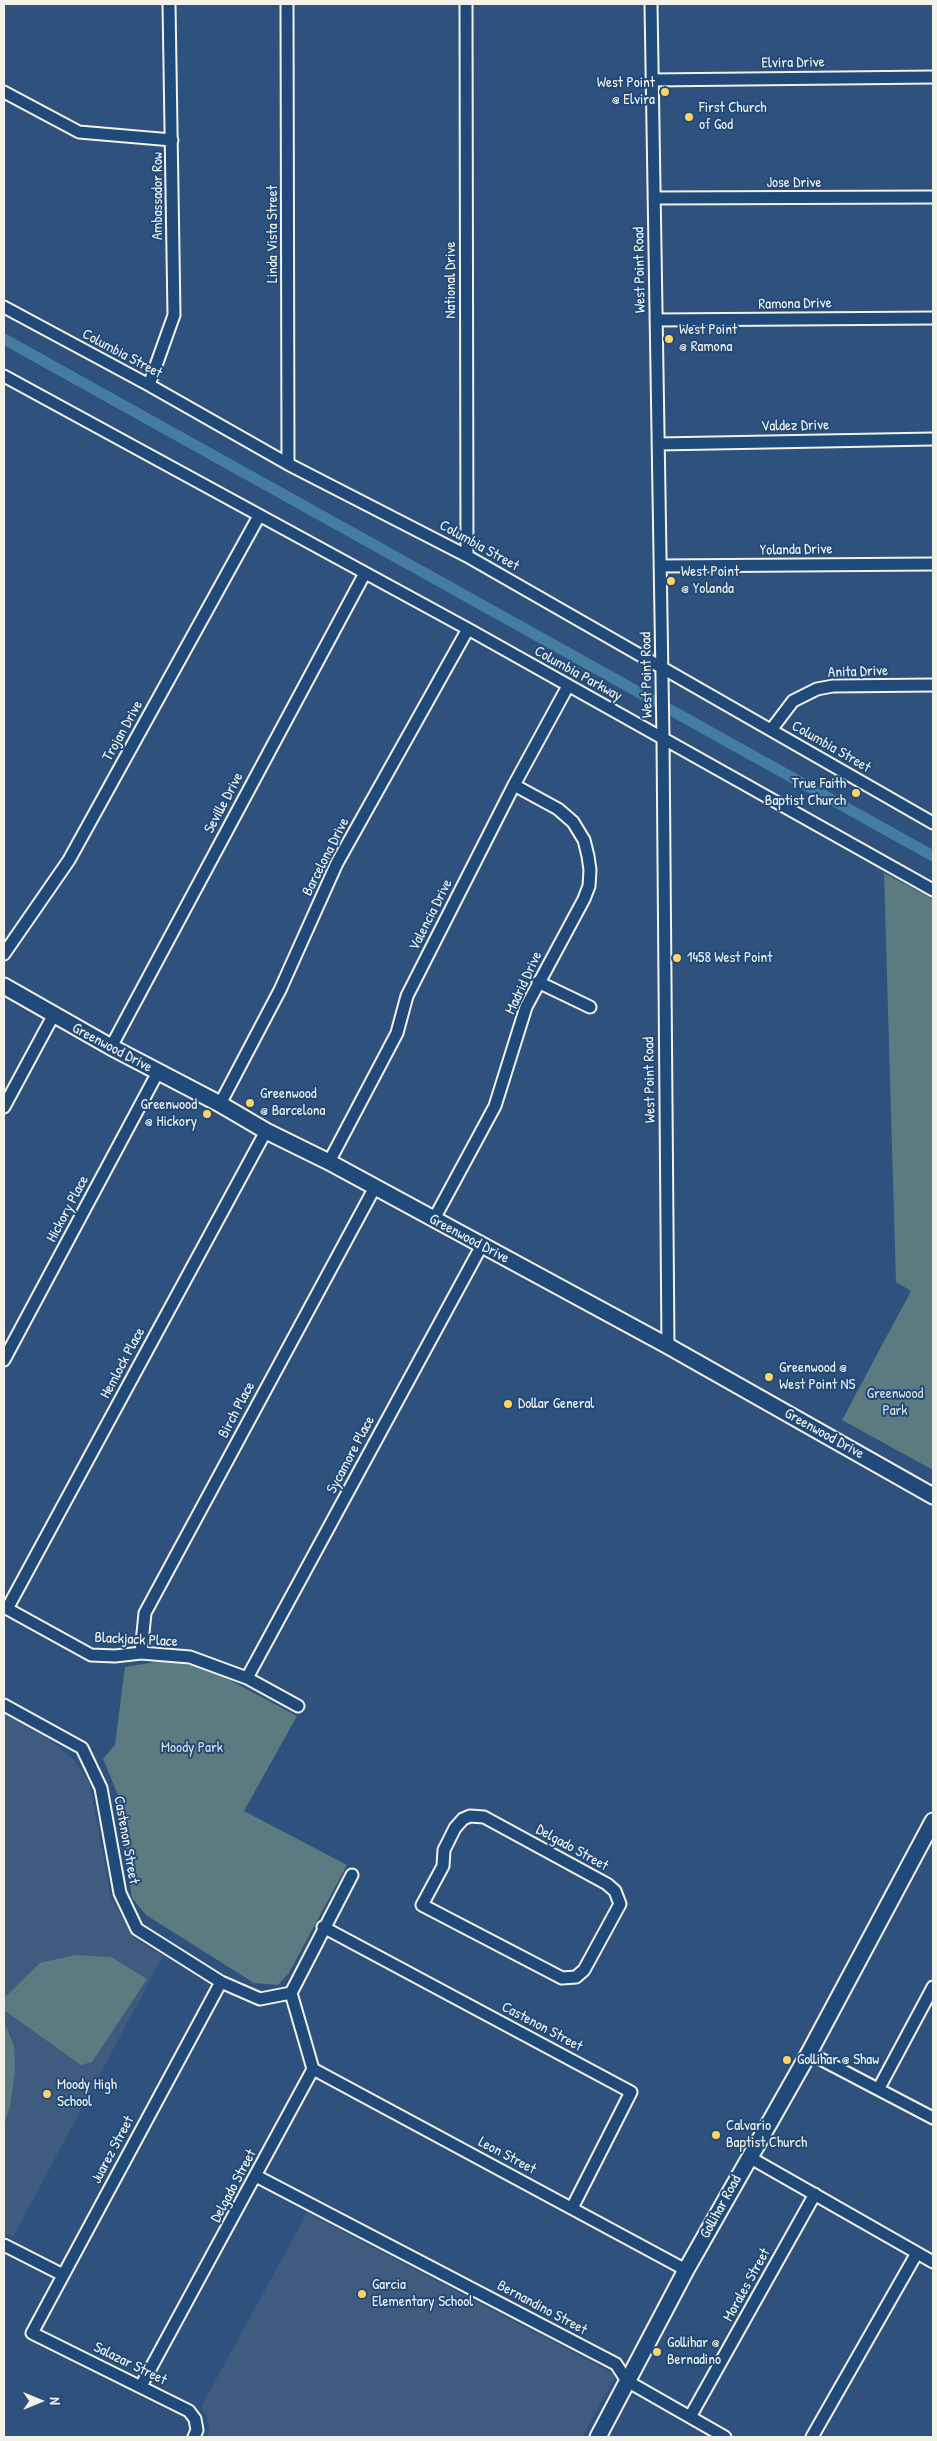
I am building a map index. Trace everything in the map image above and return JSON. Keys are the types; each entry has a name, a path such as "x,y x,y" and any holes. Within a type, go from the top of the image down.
{"main road":[{"name":"Greenwood Drive","path":"4,986 53,1016 220,1104 266,1131 375,1186 434,1220 668,1346 933,1496"},
{"name":"Gollihar Road","path":"598,2437 686,2270 809,2053 933,1821"}],"street":[{"name":"Ambassador Row","path":"149,385 174,315 169,4"},
{"name":"Linda Vista Street","path":"287,4 288,464"},
{"name":"National Drive","path":"466,4 467,556"},
{"name":"West Point Road","path":"651,4 663,725 668,1346"},
{"name":"Elvira Drive","path":"652,80 933,76"},
{"path":"4,92 79,132 172,140"},
{"name":"Jose Drive","path":"654,198 933,197"},
{"name":"Columbia Street","path":"4,307 149,385 288,464 467,556 933,823"},
{"name":"Ramona Drive","path":"656,320 933,318"},
{"name":"Columbia Parkway","path":"4,376 468,629 933,890"},
{"name":"Valdez Drive","path":"658,444 933,439"},
{"name":"Trojan Drive","path":"4,954 69,860 259,516"},
{"name":"Yolanda Drive","path":"660,566 933,564"},
{"name":"Seville Drive","path":"111,1047 365,573"},
{"name":"Barcelona Drive","path":"220,1104 280,990 337,863 468,629"},
{"name":"Valencia Drive","path":"329,1162 397,1034 407,996 514,785 568,686"},
{"name":"Anita Drive","path":"771,730 793,701 816,689 833,686 933,686"},
{"name":"Madrid Drive","path":"434,1220 495,1106 520,1024 538,982 584,899 589,886 590,870 584,840 573,822 558,809 514,785"},
{"path":"538,982 590,1007"},
{"path":"4,1107 53,1016"},
{"name":"Hickory Place","path":"4,1360 158,1072"},
{"name":"Hemlock Place","path":"5,1608 266,1131"},
{"name":"Birch Place","path":"141,1653 145,1613 375,1186"},
{"name":"Sycamore Place","path":"247,1678 482,1245"},
{"name":"Blackjack Place","path":"5,1608 91,1655 115,1656 141,1653 190,1658 247,1678 298,1706"},
{"name":"Castenon Street","path":"4,1705 82,1748 101,1788 120,1893 137,1929 221,1982"},
{"name":"Delgado Street","path":"470,1816 484,1816 607,1884 615,1891 620,1904 584,1970 576,1977 562,1978 422,1905 443,1866 444,1850 455,1828 463,1819 470,1816"},
{"path":"313,2069 291,1993 323,1926 352,1875"},
{"name":"Castenon Street","path":"323,1926 631,2092 572,2208"},
{"path":"221,1982 260,1999 291,1993"},
{"name":"Juarez Street","path":"32,2333 221,1982"},
{"path":"879,2088 933,1987"},
{"path":"809,2053 933,2118"},
{"name":"Delgado Street","path":"141,2386 313,2069"},
{"name":"Leon Street","path":"313,2069 686,2270"},
{"path":"749,2157 933,2262"},
{"name":"Bernandino Street","path":"256,2176 616,2364 627,2381 725,2437"},
{"name":"Morales Street","path":"690,2417 815,2194"},
{"path":"4,2245 63,2274"},
{"path":"812,2437 918,2253"},
{"name":"Salazar Street","path":"32,2333 190,2411 195,2419 196,2430 194,2437"}],"shaded area":[{"name":"Moody High School","path":"4,1714 50,1740 73,1759 89,1782 111,1898 135,1939 163,1956 13,2237 4,2233"},
{"name":"Garcia Elementary School","path":"307,2213 616,2375 582,2437 208,2437 209,2425 201,2407"}],"green space":[{"name":"Greenwood Park","path":"884,873 933,899 933,1470 842,1420 911,1291 896,1282"},
{"name":"Moody Park","path":"167,1660 191,1665 222,1676 297,1716 244,1811 347,1865 289,1973 278,1985 254,1983 146,1915 132,1898 118,1795 103,1759 115,1745 125,1667"},
{"path":"75,1955 111,1957 147,1979 92,2062 81,2065 4,2010 4,1998 40,1963"},
{"path":"4,2022 14,2046 15,2071 10,2106 4,2124"}],"waterway":[{"path":"4,339 933,856"}],"place":[{"name":"West Point @ Elvira","path":"665,92"},
{"name":"First Church of God","path":"689,117"},
{"name":"West Point @ Ramona","path":"669,339"},
{"name":"West Point @ Yolanda","path":"671,581"},
{"name":"True Faith Baptist Church","path":"856,793"},
{"name":"1458 West Point","path":"677,958"},
{"name":"Greenwood @ Barcelona","path":"250,1103"},
{"name":"Greenwood @ Hickory","path":"207,1114"},
{"name":"Greenwood @ West Point NS","path":"769,1377"},
{"name":"Dollar General","path":"508,1404"},
{"name":"Gollihar @ Shaw","path":"787,2060"},
{"name":"Moody High School","path":"47,2094"},
{"name":"Calvario Baptist Church","path":"716,2135"},
{"name":"Garcia Elementary School","path":"362,2294"},
{"name":"Gollihar @ Bernadino","path":"657,2352"}]}
